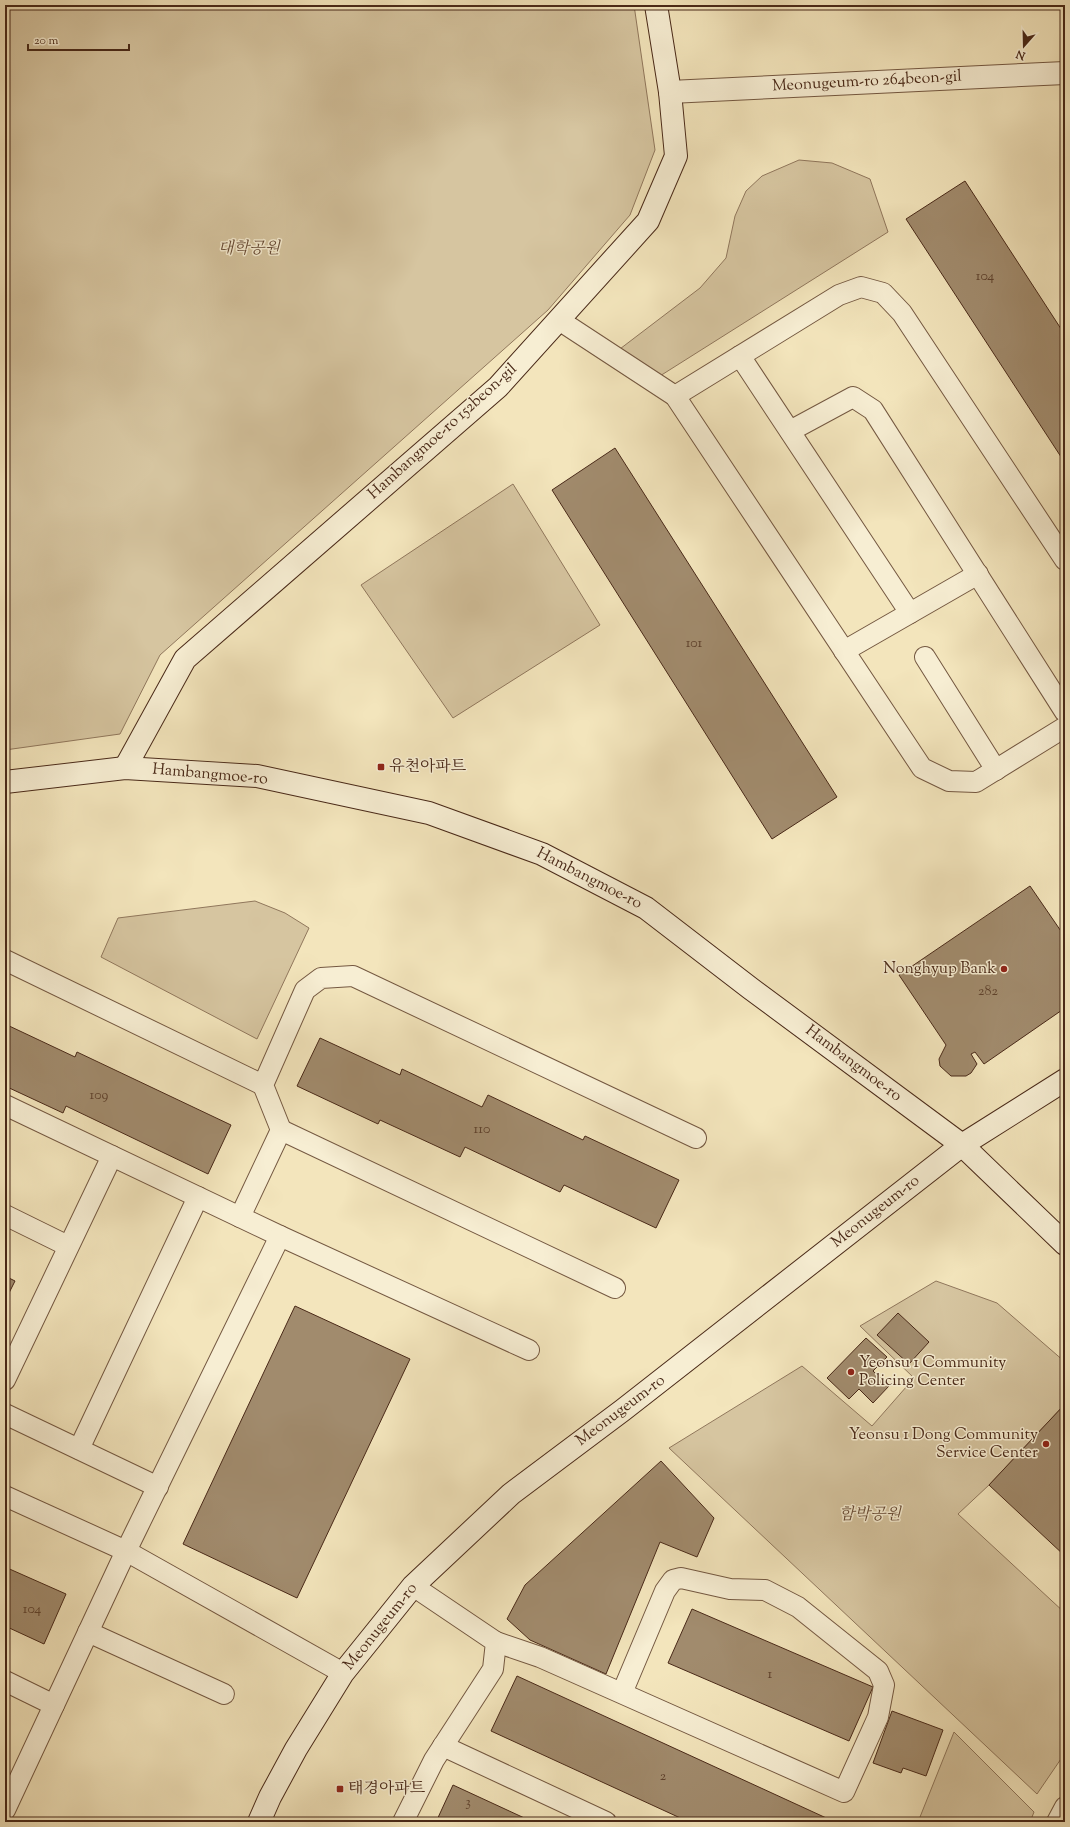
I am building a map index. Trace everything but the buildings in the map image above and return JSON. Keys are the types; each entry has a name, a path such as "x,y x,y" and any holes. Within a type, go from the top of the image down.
{"main road":[{"name":"Hambangmoe-ro 152beon-gil","path":"124,768 185,659 498,387 648,221 676,156 670,92 656,5"},
{"name":"Meonugeum-ro 264beon-gil","path":"670,92 1065,73"},
{"name":"Hambangmoe-ro","path":"5,782 124,768 256,776 429,813 542,854 646,908 962,1145 1065,1244"},
{"name":"Meonugeum-ro","path":"259,1822 270,1797 296,1749 343,1673 413,1586 511,1494 623,1410 962,1145 1065,1080"}],"lane":[{"path":"675,396 839,295 861,287 884,293 902,313 1065,560"},
{"path":"559,320 675,396 922,768 949,781 976,782 1065,727"},
{"path":"740,356 910,613"},
{"path":"790,431 853,397 873,410 1065,712"},
{"path":"844,651 978,574"},
{"path":"925,657 996,770"},
{"path":"5,960 263,1085 280,1130 615,1288"},
{"path":"263,1085 305,990 321,978 353,976 696,1138"},
{"path":"5,1105 280,1236 529,1350"},
{"path":"240,1217 280,1130"},
{"path":"5,1380 112,1156"},
{"path":"79,1449 198,1197"},
{"path":"5,1215 68,1246"},
{"path":"5,1810 13,1774 54,1705 126,1551 280,1236"},
{"path":"5,1414 158,1487"},
{"path":"5,1496 126,1551 343,1673"},
{"path":"413,1586 496,1642 540,1657 844,1792 878,1717 884,1685 878,1671 798,1607 765,1590 730,1590 681,1578 673,1580 665,1591 622,1693"},
{"path":"88,1632 224,1694"},
{"path":"403,1822 434,1760 493,1669 496,1642"},
{"path":"5,1681 54,1705"},
{"path":"443,1746 606,1822"},
{"path":"1057,1822 1065,1807"}],"green space":[{"name":"대학공원","path":"5,5 634,5 655,150 630,215 548,310 160,655 120,734 5,750"},
{"path":"799,160 832,163 870,179 888,232 652,381 612,355 700,288 726,258 735,216 746,191 762,176"},
{"path":"513,484 600,625 453,718 361,585"},
{"path":"255,901 285,913 309,928 257,1039 101,957 118,918"},
{"name":"함박공원","path":"936,1281 997,1303 1065,1362 1065,1404 989,1485 958,1514 1065,1613 1065,1753 1037,1794 669,1448 802,1366 872,1426 914,1378 860,1326"},
{"path":"954,1732 1034,1812 1030,1822 918,1822"}],"place":[{"name":"유천아파트","path":"381,767"},
{"name":"Nonghyup Bank","path":"1004,969"},
{"name":"Yeonsu 1 Community Policing Center","path":"851,1372"},
{"name":"Yeonsu 1 Dong Community Service Center","path":"1046,1444"},
{"name":"태경아파트","path":"340,1789"}]}
